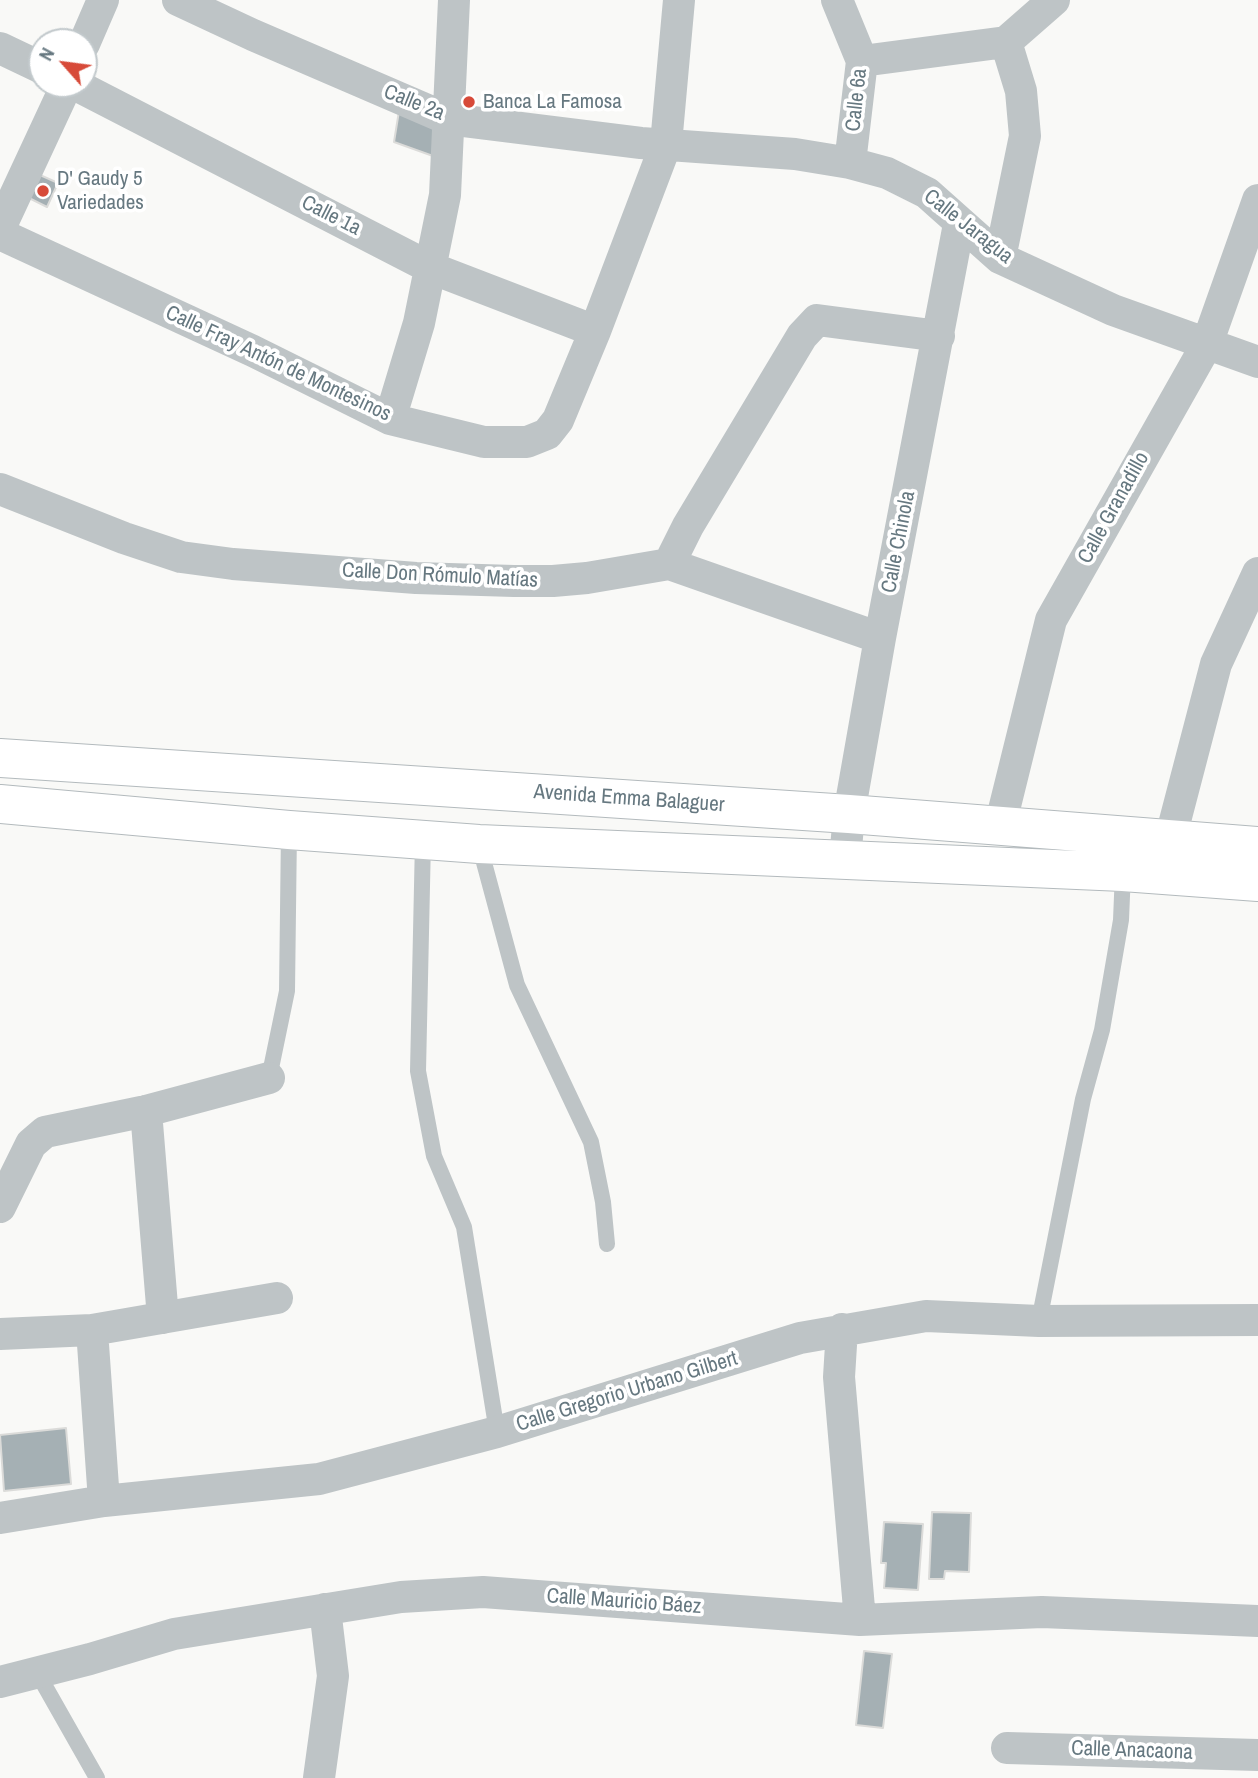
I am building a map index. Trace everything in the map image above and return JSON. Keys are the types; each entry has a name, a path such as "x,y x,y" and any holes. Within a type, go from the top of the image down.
{"street":[{"path":"91,28 103,0"},
{"name":"Calle 2a","path":"178,0 448,119 666,144"},
{"path":"390,419 419,323 445,195 454,0"},
{"name":"Calle Fray Antón de Montesinos","path":"0,234 253,351 390,419 484,442 527,442 547,434 558,420 666,144 679,0"},
{"name":"Calle 6a","path":"837,0 862,61 850,163"},
{"path":"862,61 1006,42 1054,0"},
{"path":"1000,258 1025,136 1021,91 1006,42"},
{"path":"0,48 28,61"},
{"name":"Calle 1a","path":"98,96 431,268 595,331"},
{"path":"0,228 60,98"},
{"name":"Calle Jaragua","path":"666,144 795,154 850,163 887,173 927,192 959,224 1000,258 1114,310 1258,362"},
{"name":"Calle Granadillo","path":"1000,826 1051,620 1207,344 1258,200"},
{"name":"Calle Chinola","path":"845,860 849,814 880,638 959,224"},
{"path":"669,564 688,526 802,336 817,320 939,336"},
{"name":"Calle Don Rómulo Matías","path":"0,489 124,538 181,557 233,564 416,578 513,582 587,578 669,564 880,638"},
{"path":"1170,840 1216,664 1258,573"},
{"name":"Avenida Emma Balaguer","path":"0,758 849,814 1258,846"},
{"path":"0,804 479,844 1123,872 1258,882"},
{"path":"0,1207 31,1143 45,1132 146,1111 269,1078"},
{"path":"146,1111 163,1318"},
{"path":"0,1334 92,1330 277,1298"},
{"name":"Calle Gregorio Urbano Gilbert","path":"0,1518 104,1502 319,1479 497,1432 800,1338 842,1329 926,1316 1039,1321 1258,1320"},
{"path":"842,1329 839,1377 860,1620"},
{"path":"92,1330 104,1502"},
{"name":"Calle Mauricio Báez","path":"0,1682 38,1674 174,1634 401,1597 484,1592 860,1620 1042,1612 1258,1621"},
{"path":"319,1778 333,1676 325,1609"},
{"name":"Calle Anacaona","path":"1007,1748 1197,1766 1258,1755"}],"lane":[{"path":"269,1078 287,991 289,830"},
{"path":"423,840 418,1071 433,1156 464,1227 497,1432"},
{"path":"479,844 517,985 592,1142 603,1202 607,1244"},
{"path":"1039,1321 1083,1099 1102,1030 1121,920 1123,872"},
{"path":"38,1674 97,1778"}],"building":[{"name":"Banca La Famosa","path":"464,96 475,98 474,108 463,106"},
{"path":"399,111 437,130 433,156 394,142"},
{"name":"D' Gaudy 5 Variedades","path":"40,175 58,183 47,207 29,198"},
{"path":"66,1428 71,1484 4,1491 0,1435"},
{"path":"932,1512 971,1513 969,1572 945,1571 944,1579 929,1579"},
{"path":"884,1522 923,1524 918,1590 884,1588 886,1563 881,1563"},
{"path":"864,1651 892,1654 883,1728 856,1725"}],"place":[{"name":"Banca La Famosa","path":"469,102"},
{"name":"D' Gaudy 5 Variedades","path":"43,191"}]}
